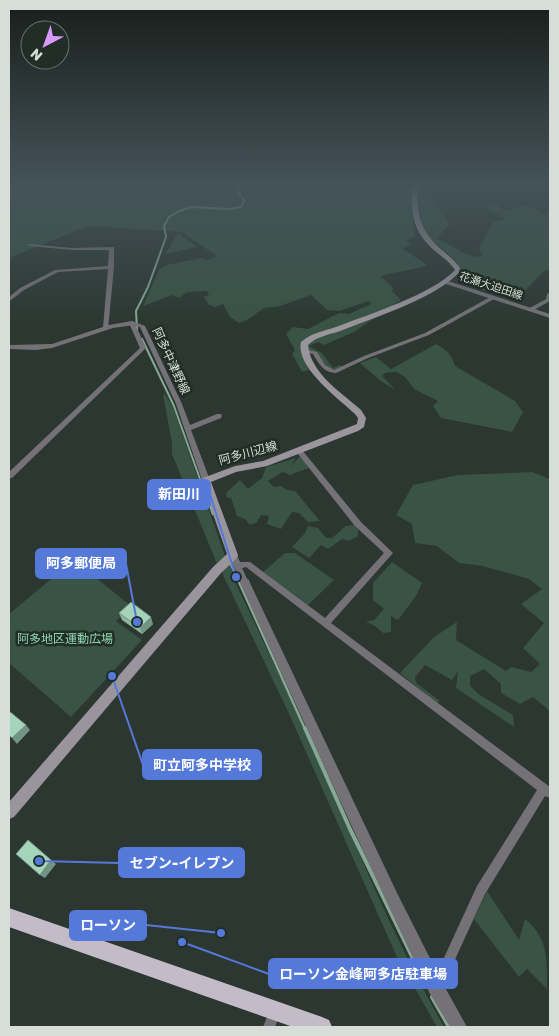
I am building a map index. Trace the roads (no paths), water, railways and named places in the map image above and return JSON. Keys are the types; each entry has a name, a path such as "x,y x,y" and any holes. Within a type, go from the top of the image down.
{"highway":[{"path":"9,917 272,1019 322,1027"}],"main road":[{"path":"304,351 304,344 312,337 391,308 445,282 456,274 458,270 420,230"},
{"name":"阿多川辺線","path":"206,480 235,469 264,464 300,452 355,429 362,421 358,412 314,370 304,351"},
{"path":"9,812 232,559 206,480"}],"street":[{"path":"30,245 35,247 72,249 112,248 106,328"},
{"path":"9,299 22,289 57,271 111,267"},
{"name":"花瀬大迫田線","path":"445,282 550,316"},
{"name":"花瀬大迫田線","path":"530,310 548,300 550,294"},
{"path":"304,351 315,354 323,366 334,372 438,329 492,298"},
{"path":"9,347 35,348 52,346 106,328 135,323 142,348 9,476"},
{"name":"阿多中津野線","path":"135,323 142,326 179,404 206,480"},
{"path":"188,429 219,416"},
{"path":"300,452 358,524 389,552 326,622"},
{"path":"232,559 247,564 547,790 481,890 436,988"},
{"path":"232,559 246,582 385,884 436,988 459,1027"}],"waterway":[{"path":"137,330 136,311 148,287 166,237 165,230"},
{"path":"142,339 174,406 206,496"},
{"path":"206,494 213,514"},
{"path":"230,562 305,729"},
{"path":"305,728 350,829 425,983"},
{"path":"432,997 449,1027"}],"place":[{"name":"新田川","path":"236,577"},
{"name":"阿多郵便局","path":"137,622"},
{"name":"町立阿多中学校","path":"112,676"},
{"name":"セブン-イレブン","path":"39,861"},
{"name":"ローソン","path":"221,933"},
{"name":"ローソン金峰阿多店駐車場","path":"182,942"}],"park label":[{"name":"阿多地区運動広場","path":"65,639"}]}
